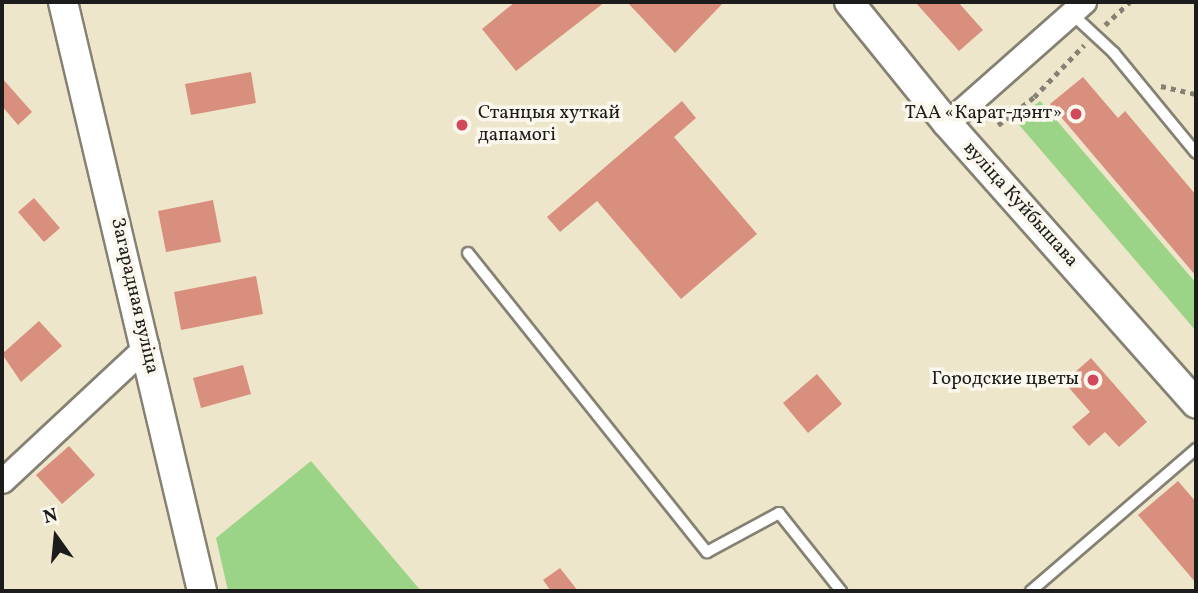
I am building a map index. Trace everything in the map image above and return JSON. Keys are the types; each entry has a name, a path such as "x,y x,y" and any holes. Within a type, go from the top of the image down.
{"street":[{"name":"Загарадная вуліца","path":"63,2 147,346 202,591"},
{"name":"вуліца Куйбышава","path":"849,2 947,123 1196,403"},
{"path":"947,123 1078,8"},
{"path":"2,481 147,346"}],"lane":[{"path":"1078,8 1095,34 1196,153"},
{"path":"468,253 707,552 779,513 841,591"},
{"path":"1031,591 1196,449"}],"path":[{"path":"998,125 1034,97 1130,2"}],"green space":[{"path":"1040,101 1196,283 1196,331 1015,120"},
{"path":"311,461 421,591 228,591 216,538"}],"building":[{"path":"515,2 605,2 516,71 482,29"},
{"path":"627,2 724,2 675,53"},
{"path":"915,2 958,2 983,30 959,51"},
{"path":"251,72 256,103 191,115 185,84"},
{"path":"1083,77 1118,118 1125,111 1196,195 1196,276 1050,104"},
{"path":"2,78 32,112 18,125 2,106"},
{"path":"682,101 696,118 674,137 757,234 681,299 597,201 560,232 547,217"},
{"path":"34,198 60,228 44,242 18,212"},
{"path":"213,200 221,242 166,252 158,211"},
{"path":"256,276 263,314 181,330 174,292"},
{"path":"39,321 62,346 21,382 2,354"},
{"path":"1091,358 1147,422 1119,447 1105,432 1089,446 1072,427 1090,412 1064,382"},
{"path":"243,365 251,394 201,408 193,378"},
{"path":"817,374 842,404 808,433 783,403"},
{"path":"69,446 95,475 62,504 36,475"},
{"path":"1178,481 1196,502 1196,583 1138,515"},
{"path":"560,568 578,591 551,591 543,580"}],"place":[{"name":"ТАА «Карат-дэнт»","path":"1076,114"},
{"name":"Станцыя хуткай дапамогі","path":"462,125"},
{"name":"Городские цветы","path":"1093,380"}]}
